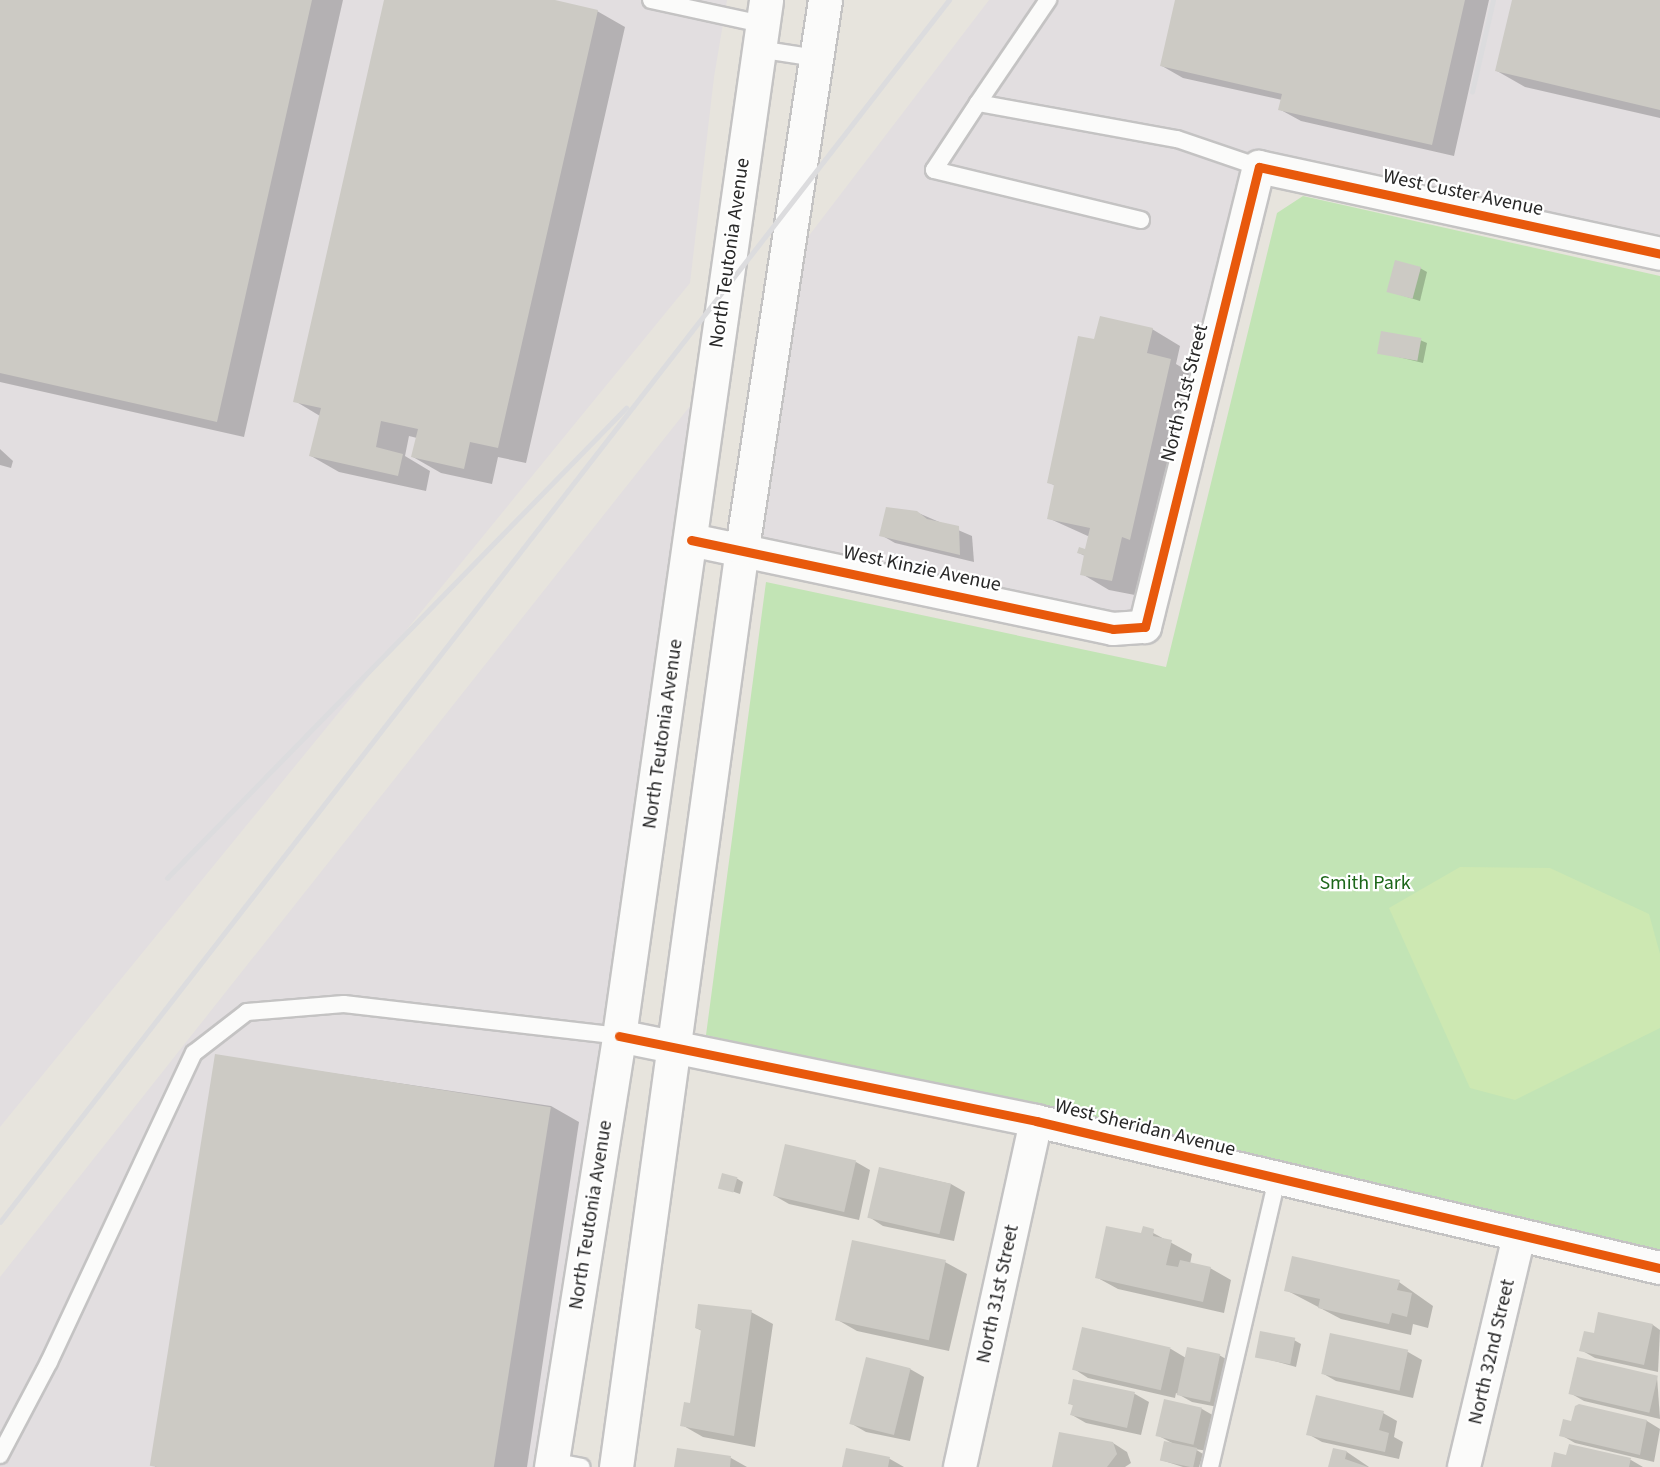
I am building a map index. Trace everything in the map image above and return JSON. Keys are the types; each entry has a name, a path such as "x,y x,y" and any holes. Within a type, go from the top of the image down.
{"main road":[{"path":"616,1467 676,1046 742,548 825,0"},
{"name":"North Teutonia Avenue","path":"561,1465 619,1036 691,540 762,24"}],"street":[{"name":"West Custer Avenue","path":"1259,167 1660,254"},
{"name":"North 31st Street","path":"1145,627 1259,167"},
{"name":"West Kinzie Avenue","path":"691,540 742,548 1113,629 1145,627"},
{"name":"West Sheridan Avenue","path":"619,1036 1036,1120 1660,1268"},
{"name":"North 31st Street","path":"960,1467 1036,1120"},
{"name":"North 32nd Street","path":"1464,1467 1519,1236"}],"lane":[{"path":"651,0 762,24 816,58"},
{"path":"1048,0 934,170 1142,220"},
{"path":"978,104 1177,139 1259,167"},
{"path":"0,1455 49,1362 195,1053 247,1012 344,1004 619,1036"},
{"path":"1210,1467 1277,1178"}],"shaded area":[{"path":"0,0 727,0 714,77 690,283 0,1127"},
{"path":"989,0 1660,0 1660,254 1259,167 1145,627 742,548 785,267"},
{"path":"713,377 551,1467 0,1467 0,1277"}],"green space":[{"name":"Smith Park","path":"1303,196 1660,276 1660,1251 706,1035 766,582 1166,667 1277,213"},
{"path":"1460,867 1550,868 1649,914 1660,954 1660,1028 1515,1100 1470,1088 1389,908"}],"building":[{"path":"0,0 312,0 217,422 0,373"},
{"path":"384,0 555,0 598,10 498,448 470,442 464,469 411,457 418,429 381,421 376,447 403,454 398,476 309,456 321,408 293,402"},
{"path":"1175,0 1465,0 1432,145 1278,110 1282,94 1160,66"},
{"path":"1512,0 1660,0 1660,110 1495,71"},
{"path":"1395,260 1421,267 1413,299 1386,292"},
{"path":"1100,316 1153,328 1147,353 1171,359 1130,540 1122,537 1112,581 1080,575 1084,555 1077,553 1079,547 1085,549 1090,528 1047,519 1054,485 1047,483 1078,336 1094,339"},
{"path":"1381,331 1421,338 1417,361 1377,354"},
{"path":"886,507 917,511 927,519 959,526 960,555 879,536"},
{"path":"215,1054 551,1107 494,1467 150,1466"},
{"path":"785,1144 856,1160 844,1212 773,1196"},
{"path":"879,1167 951,1184 939,1234 867,1218"},
{"path":"722,1173 737,1177 733,1193 718,1188"},
{"path":"1106,1226 1141,1233 1143,1226 1154,1229 1153,1236 1172,1240 1166,1265 1178,1267 1180,1260 1211,1267 1203,1302 1095,1278"},
{"path":"852,1240 946,1260 929,1340 835,1320"},
{"path":"1292,1256 1400,1280 1397,1290 1412,1293 1407,1317 1392,1313 1389,1324 1318,1308 1320,1299 1284,1291"},
{"path":"698,1304 752,1310 734,1436 680,1426 684,1402 690,1403 701,1330 695,1328"},
{"path":"1598,1312 1653,1324 1644,1365 1579,1351 1584,1331 1594,1333"},
{"path":"1082,1327 1171,1347 1161,1390 1072,1370"},
{"path":"1260,1331 1295,1338 1290,1364 1255,1358"},
{"path":"1330,1333 1408,1350 1400,1391 1321,1374"},
{"path":"1187,1347 1220,1354 1210,1402 1177,1395"},
{"path":"866,1357 911,1368 894,1435 849,1424"},
{"path":"1577,1357 1658,1376 1649,1413 1568,1394"},
{"path":"1073,1379 1135,1392 1127,1428 1070,1415 1073,1405 1068,1404"},
{"path":"1316,1395 1384,1411 1379,1430 1389,1433 1385,1452 1306,1435"},
{"path":"1164,1399 1202,1408 1193,1445 1155,1436"},
{"path":"1579,1404 1647,1420 1640,1455 1559,1436 1563,1419 1571,1421 1575,1406"},
{"path":"1059,1432 1113,1442 1117,1454 1107,1467 1052,1467"},
{"path":"1164,1441 1197,1448 1193,1467 1160,1461"},
{"path":"1569,1444 1631,1458 1629,1467 1551,1467 1554,1452 1566,1455"},
{"path":"677,1448 731,1456 730,1467 674,1467"},
{"path":"846,1448 890,1457 888,1467 842,1467"},
{"path":"1333,1448 1347,1451 1345,1459 1368,1467 1328,1467"}],"railway":[{"path":"0,1222 949,0"},
{"path":"1472,92 1493,0"},
{"path":"167,878 626,408"}],"cycle path":[{"path":"691,540 1113,629 1145,627 1259,167 1660,254"},
{"path":"619,1036 1036,1121 1660,1268"}]}
